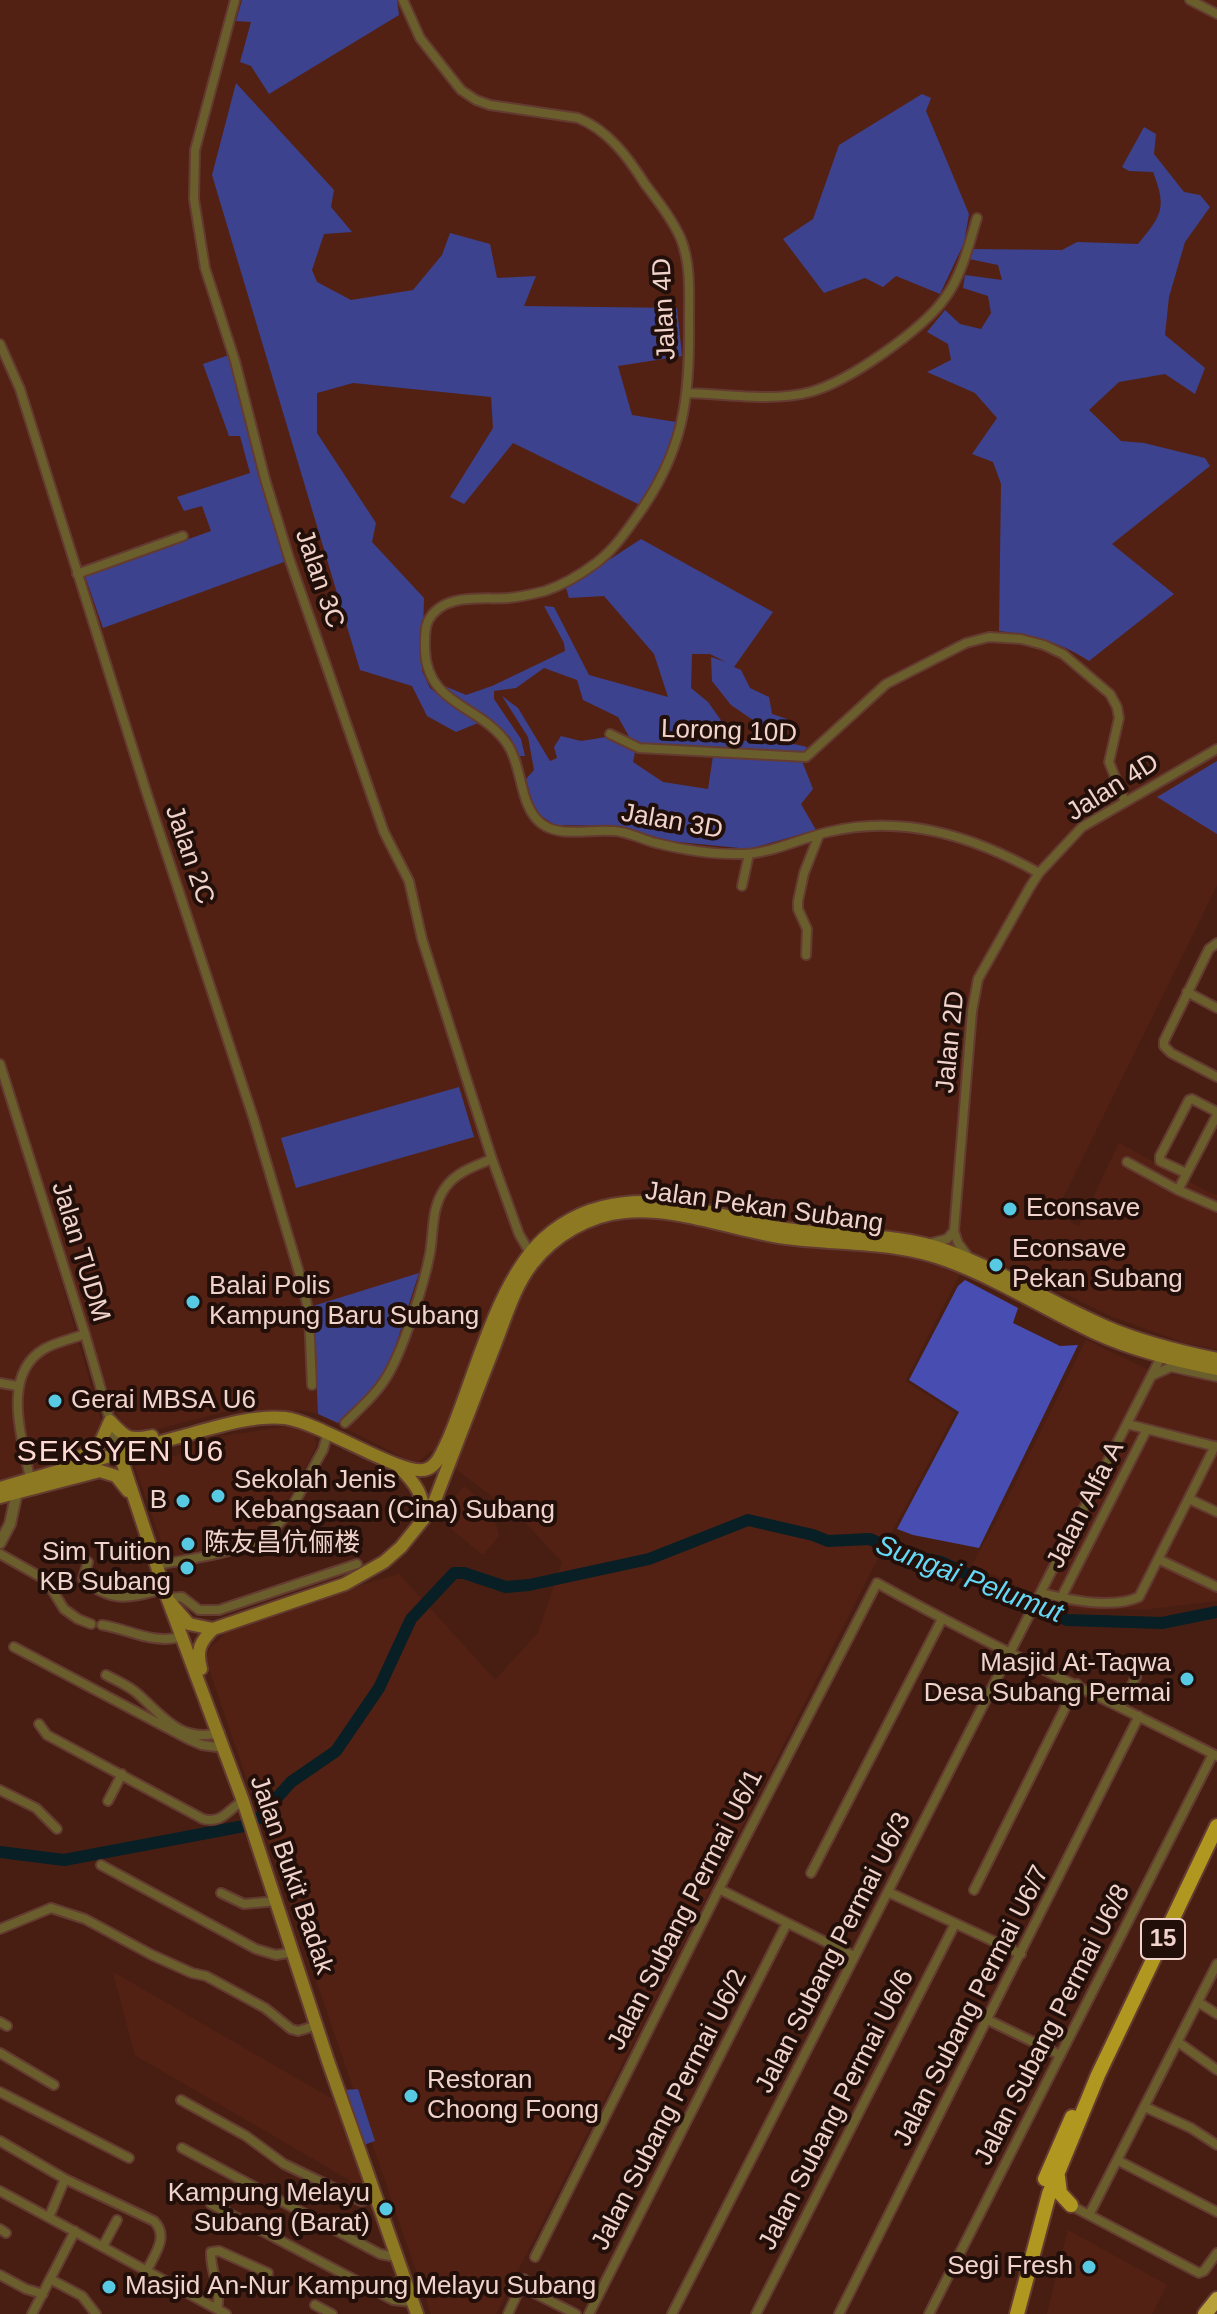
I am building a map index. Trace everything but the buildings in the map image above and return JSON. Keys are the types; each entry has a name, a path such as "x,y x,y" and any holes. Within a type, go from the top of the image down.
{"highway":[{"name":"15","path":"1017,2314 1041,2223 1045,2192 1060,2169 1098,2075 1217,1826"},
{"name":"15","path":"1009,2314 1018,2268 1045,2192 1084,2092 1098,2075"},
{"path":"1060,2169 1057,2185 1071,2205"},
{"path":"1041,2223 1054,2208 1071,2205"},
{"path":"1205,2314 1217,2299"}],"main road":[{"name":"Jalan Pekan Subang","path":"398,1466 425,1471 439,1458 496,1315 530,1253 549,1234 572,1218 594,1209 637,1202 675,1206 783,1228 924,1243 975,1262 1110,1328 1165,1348 1217,1359"},
{"name":"Jalan Pekan Subang","path":"213,1629 345,1584 363,1575 401,1547 435,1500 511,1303 531,1265 556,1240 607,1215 624,1212 671,1214 785,1238 893,1247 924,1253 970,1270 1097,1333 1161,1357 1217,1369"},
{"path":"0,1494 30,1479 119,1452 271,1417 307,1422 398,1466 417,1488 423,1508 421,1523"},
{"path":"51,1474 69,1459 98,1448 110,1421 131,1439 166,1434 179,1437"},
{"path":"127,1475 142,1446"},
{"name":"Jalan Bukit Badak","path":"119,1452 166,1596 248,1814 414,2308"},
{"path":"0,1494 109,1471 123,1482 131,1499 137,1503"},
{"path":"166,1596 189,1624 213,1629 200,1644 197,1657 219,1731"}],"street":[{"name":"Jalan 3C","path":"235,0 195,150 194,199 205,268 235,361 289,558 384,832 409,881 422,939 492,1159 519,1234 530,1253"},
{"name":"Jalan 4D","path":"403,0 420,38 461,90 490,105 566,115 590,122 610,138 671,220 688,264 690,359 680,434 659,483 618,543 600,560 569,581 544,591 510,598 462,599 443,605 431,616"},
{"path":"1190,0 1217,14"},
{"path":"687,393 787,396 810,392 863,366 910,331 946,297 963,261 977,218"},
{"name":"Jalan 2C","path":"0,344 20,389 254,1120 303,1286 309,1314 312,1385"},
{"path":"77,574 183,536"},
{"name":"Jalan 3D","path":"431,616 425,635 425,659 431,678 446,696 496,730 510,747 531,814 544,826 560,832 623,832 691,851 749,854 869,825 916,827 945,833 1013,859 1039,873"},
{"name":"Lorong 10D","path":"610,734 639,748 806,757 886,684 966,643 989,637 1010,638 1044,645 1063,654 1110,694 1119,718 1109,762 1125,802"},
{"name":"Jalan 4D","path":"1039,873 1082,827 1217,749"},
{"path":"806,955 807,929 798,909 798,901 804,873 819,835"},
{"path":"742,886 749,854"},
{"name":"Jalan 2D","path":"954,1231 975,988 996,945 1039,873"},
{"path":"1216,943 1209,949 1187,992 1164,1046 1171,1053 1217,1077"},
{"path":"1187,992 1217,1008"},
{"name":"Jalan TUDM","path":"0,1064 119,1452"},
{"path":"1178,1190 1217,1113 1192,1099 1160,1156 1160,1161 1186,1173"},
{"path":"345,1423 375,1394 390,1372 423,1282 434,1212 441,1196 456,1176 492,1159"},
{"path":"1127,1162 1217,1207"},
{"path":"924,1243 940,1243 954,1231 963,1251 975,1262"},
{"path":"30,1479 18,1411 17,1386 40,1351 85,1334"},
{"path":"1127,1424 1216,1446 1139,1597 1127,1602 1040,1596 1151,1376 1161,1357"},
{"path":"1151,1376 1171,1367 1217,1377"},
{"path":"1,1381 17,1386"},
{"path":"157,1565 224,1551 262,1538 270,1532 286,1515 323,1450 326,1439 324,1429"},
{"name":"Jalan Alfa A","path":"1061,1598 1146,1431"},
{"path":"0,1543 13,1515 17,1492"},
{"path":"0,1494 13,1515"},
{"path":"1189,1499 1217,1512"},
{"path":"0,1554 46,1580 64,1609 91,1624"},
{"path":"1158,1559 1217,1587"},
{"path":"88,1562 83,1579 116,1598 182,1597 199,1610 219,1610 357,1564"},
{"name":"Jalan Subang Permai U6/1","path":"535,2257 719,1889 877,1583 942,1619"},
{"name":"Jalan Subang Permai U6/3","path":"672,2314 1040,1596"},
{"path":"811,1873 942,1619 1215,1755"},
{"path":"102,1625 125,1629 157,1641 182,1637"},
{"path":"14,1647 188,1739 202,1745 225,1748"},
{"path":"106,1675 139,1694 157,1713 186,1733 199,1737 219,1731"},
{"path":"1121,1707 1136,1677"},
{"path":"974,1890 1077,1684"},
{"name":"Jalan Subang Permai U6/7","path":"839,2314 1139,1716"},
{"path":"39,1724 47,1735 208,1820 222,1818 235,1806 248,1814"},
{"name":"Jalan Subang Permai U6/8","path":"929,2314 1215,1755"},
{"path":"108,1801 122,1774"},
{"path":"0,1790 36,1808 57,1829"},
{"path":"101,1865 256,1949 276,1955 295,1952"},
{"path":"719,1889 854,1956"},
{"path":"888,1892 1021,1954"},
{"path":"221,1893 244,1904 277,1901"},
{"path":"0,1929 51,1908 85,1919 152,1955 206,1976 265,2008 291,2029 298,2031 318,2025"},
{"name":"Jalan Subang Permai U6/2","path":"589,2314 787,1923"},
{"name":"Jalan Subang Permai U6/6","path":"756,2314 955,1924"},
{"path":"1089,2215 1217,1964"},
{"path":"1198,2002 1217,2014"},
{"path":"988,2020 1060,2055"},
{"path":"1178,2042 1217,2070"},
{"path":"0,2053 54,2085"},
{"path":"0,2092 129,2158"},
{"path":"181,2100 246,2136 284,2164 361,2201 375,2197"},
{"path":"1145,2107 1191,2128 1217,2145"},
{"path":"0,2141 65,2179 144,2216 161,2228 158,2248 147,2270"},
{"path":"182,2148 380,2254 396,2257"},
{"path":"1117,2160 1217,2212"},
{"path":"49,2217 65,2179"},
{"path":"0,2191 222,2312"},
{"path":"1045,2192 1201,2273 1217,2253"},
{"path":"211,2204 393,2300 414,2308"},
{"path":"103,2246 117,2220"},
{"path":"32,2314 75,2231"},
{"path":"222,2312 211,2252 219,2251 268,2273"},
{"path":"0,2275 43,2294"},
{"path":"50,2279 82,2296 96,2314"},
{"path":"508,2314 522,2282 576,2314"},
{"path":"315,2305 332,2314"}],"shaded area":[{"path":"0,0 1217,0 1217,885 1056,1212 1079,1227 1119,1143 1217,1195 1217,1349 1185,1343 1113,1317 971,1252 905,1381 955,1413 869,1575 496,2314 431,2314 206,1660 210,1648 224,1635 220,1626 399,1574 495,1680 538,1633 562,1562 525,1522 432,1450 416,1464 318,1414 302,1410 248,1414 239,1408 137,1434 123,1426 54,1256 101,1421 94,1442 75,1455 41,1471 0,1479"},
{"path":"242,0 397,0 399,15 269,94 251,66 240,62 251,22 236,21"},
{"path":"236,83 334,190 331,207 352,232 324,234 312,270 317,282 351,300 413,290 442,255 450,233 490,244 497,278 536,276 524,306 677,308 682,356 618,366 632,415 676,422 664,461 640,505 513,443 464,504 450,497 493,428 491,397 353,383 317,393 317,433 376,523 372,542 424,598 422,671 430,688 478,723 456,732 427,716 412,686 360,670 212,175"},
{"path":"922,94 931,98 926,111 969,214 964,243 940,294 896,276 883,287 865,278 824,293 783,239 813,219 839,145"},
{"path":"1144,127 1156,134 1154,154 1184,192 1200,195 1210,207 1185,242 1169,297 1165,335 1205,368 1195,394 1165,374 1119,382 1089,410 1121,441 1144,443 1205,458 1210,466 1112,544 1174,594 1089,661 1046,640 999,631 1001,484 993,462 972,454 997,418 975,393 927,372 951,360 948,344 927,332 945,310 960,324 981,329 991,313 988,296 963,288 965,275 1002,280 998,265 969,259 973,249 1062,250 1077,242 1138,244 1157,218 1161,203 1153,172 1129,171 1122,167"},
{"path":"229,355 284,562 103,628 85,576 211,531 202,506 184,511 177,497 250,473 240,436 229,436 203,364"},
{"path":"641,539 773,612 734,667 741,670 750,688 769,697 772,714 787,719 785,742 807,747 802,756 650,745 631,740 618,717 583,700 577,680 544,668 516,688 494,691 494,699 521,739 525,756 519,756 510,737 440,684 466,695 565,651 564,643 544,606 554,607 589,675 668,697 654,654 604,596 569,598 566,588","holes":["692,654 710,654 726,662 711,657 712,681 731,705 769,731 770,743 735,740 708,702 691,688"]},
{"path":"502,696 518,708 550,761 557,758 554,747 561,736 581,741 606,737 635,752 633,762 663,782 708,789 713,756 802,761 813,789 801,804 816,830 749,849 658,840 622,826 555,825 541,816 533,804 526,779 534,770 528,737"},
{"path":"1217,761 1217,834 1157,797"},
{"path":"459,1087 474,1137 296,1188 281,1138"},
{"path":"419,1273 389,1366 376,1385 338,1423 318,1414 313,1306"},
{"path":"965,1280 1018,1308 1013,1323 1060,1346 1078,1345 979,1548 897,1529 959,1412 909,1380 958,1286"},
{"path":"1086,1340 1153,1372 1217,1381 1217,1601 1149,1609 1083,1610 1058,1605 972,1565"},
{"name":"Sekolah Jenis Kebangsaan (Cina) Subang","path":"288,1426 312,1431 316,1446 276,1518 264,1531 246,1541 171,1557 165,1552 135,1466 189,1452 191,1446 225,1436"},
{"path":"464,1486 492,1512 499,1536 483,1555 438,1518"},
{"path":"113,1972 334,2100 365,2189 135,2055"},
{"path":"358,2089 375,2141 361,2146 344,2090"},
{"path":"1068,2230 1167,2285 1152,2314 1047,2314"}],"waterway":[{"name":"Sungai Pelumut","path":"0,1852 64,1860 244,1826 259,1818 291,1782 336,1751 379,1688 411,1619 454,1573 464,1573 506,1587 529,1585 649,1559 748,1520 828,1541 870,1539 905,1555 941,1562 1067,1620 1162,1623 1217,1612"}],"place":[{"name":"Econsave","path":"1010,1209"},
{"name":"Econsave Pekan Subang","path":"996,1265"},
{"name":"Balai Polis Kampung Baru Subang","path":"193,1302"},
{"name":"Gerai MBSA U6","path":"55,1401"},
{"name":"Sekolah Jenis Kebangsaan (Cina) Subang","path":"218,1496"},
{"name":"B","path":"183,1501"},
{"name":"陈友昌伉俪楼","path":"188,1544"},
{"name":"Sim Tuition KB Subang","path":"187,1568"},
{"name":"Masjid At-Taqwa Desa Subang Permai","path":"1187,1679"},
{"name":"Restoran Choong Foong","path":"411,2096"},
{"name":"Kampung Melayu Subang (Barat)","path":"386,2209"},
{"name":"Segi Fresh","path":"1089,2267"},
{"name":"Masjid An-Nur Kampung Melayu Subang","path":"109,2287"}],"district":[{"name":"SEKSYEN U6","path":"121,1453"}]}
